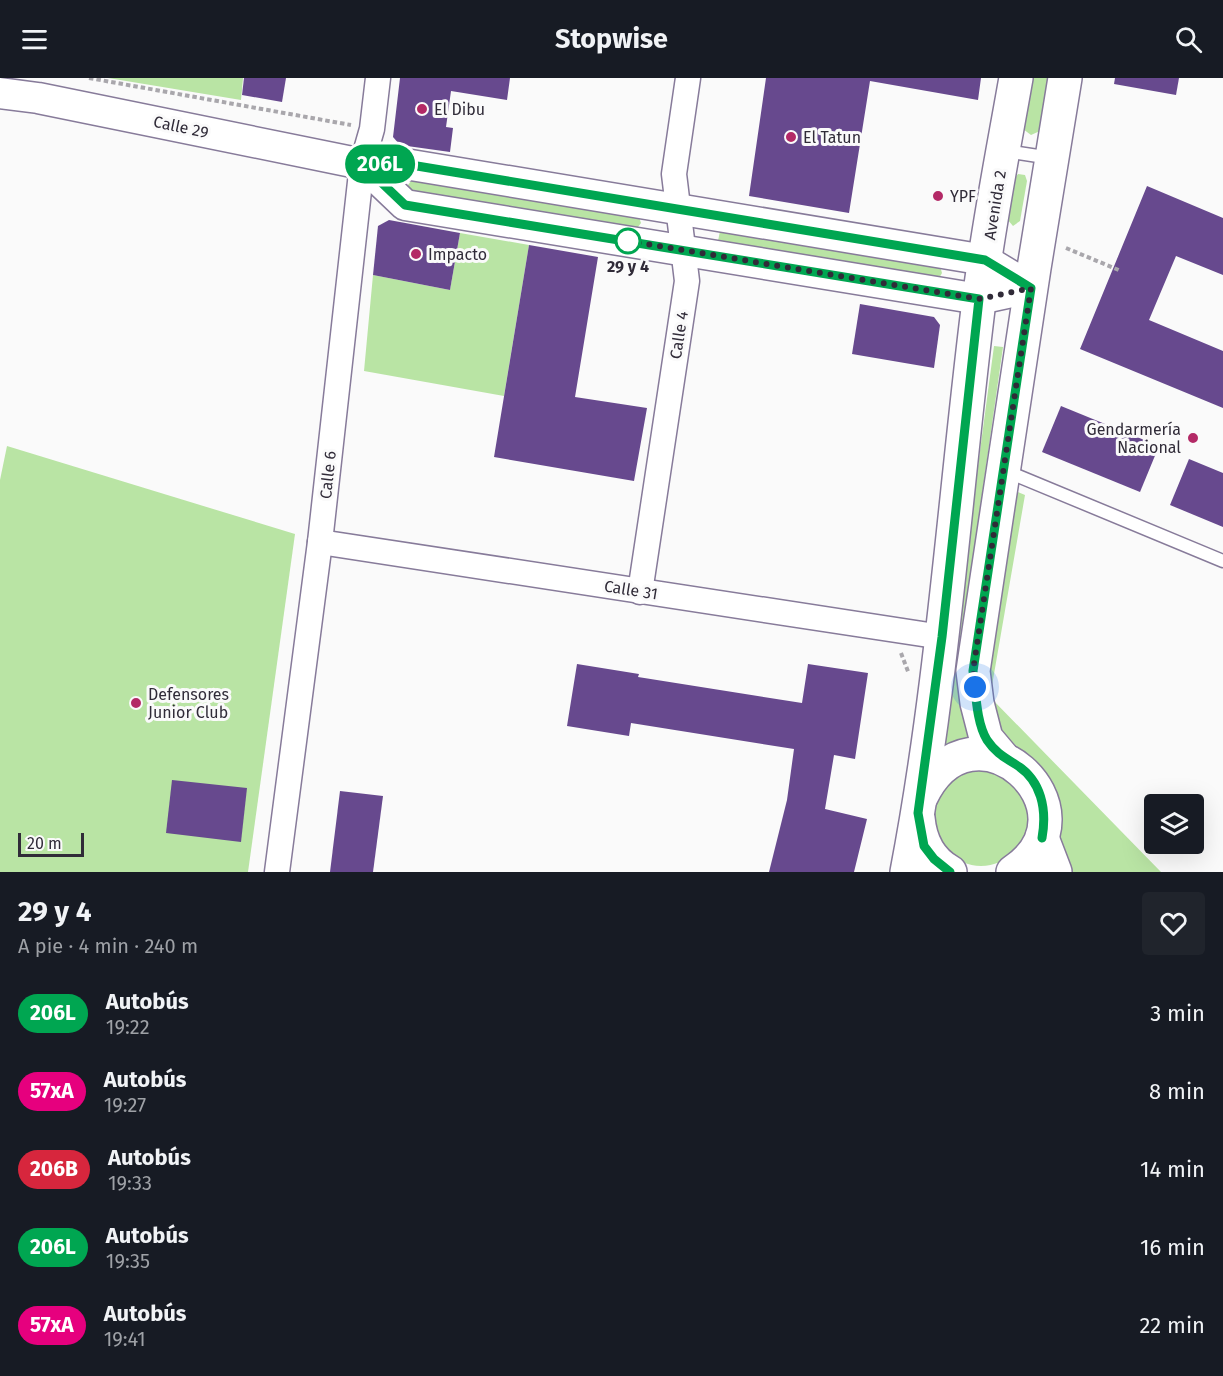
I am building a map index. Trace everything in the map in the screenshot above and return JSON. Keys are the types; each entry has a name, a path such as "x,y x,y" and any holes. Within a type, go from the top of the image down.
{"main road":[{"name":"Avenida 2","path":"907,872 920,805 942,637 979,299 1016,78"},
{"name":"Avenida 2","path":"1002,757 986,738 977,704 973,671 1065,78"},
{"name":"Avenida 2","path":"950,872 934,859 924,846 920,805 928,782 953,760 969,755 1002,757 1017,764 1029,775 1038,789 1045,821 1042,838"},
{"path":"1013,872 1034,853 1042,838"},
{"path":"1042,838 1055,872"}],"street":[{"name":"Calle 6","path":"277,872 320,542 362,164 372,129 378,78"},
{"name":"Calle 4","path":"640,592 687,282 674,174 688,78"},
{"name":"Calle 29","path":"0,93 38,98 362,164 411,165 985,260 1031,288"},
{"path":"362,164 405,205 979,299 1031,288"},
{"name":"Calle 31","path":"320,542 942,637"}],"lane":[{"path":"1004,150 1052,159"},
{"path":"1005,471 1223,561"}],"path":[{"path":"89,78 372,129"},
{"path":"1066,248 1121,271"},
{"path":"898,646 911,677"}],"green space":[{"path":"108,78 243,78 241,100"},
{"path":"1031,78 1051,78 1040,131 1031,135 1023,129"},
{"path":"1018,174 1025,175 1027,181 1020,221 1013,226 1007,219 1014,179"},
{"path":"414,177 638,214 641,223 635,231 416,196 408,190 408,185"},
{"path":"720,231 940,266 942,273 938,280 718,241"},
{"path":"460,233 529,245 504,396 364,371 373,275 450,290"},
{"path":"994,346 1003,347 957,671 970,740 940,751"},
{"name":"Defensores Junior Club","path":"7,446 295,534 248,872 0,872 0,480"},
{"path":"1011,489 1025,495 990,697 1161,872 1066,872 1058,843 1058,802 1052,782 1040,765 999,732 984,694"},
{"path":"981,770 999,774 1015,784 1025,800 1029,818 1025,836 1015,852 999,862 981,866 963,862 947,852 937,836 933,818 937,800 947,784 963,774"}],"building":[{"path":"244,78 286,78 282,102 242,95"},
{"name":"El Dibu","path":"400,78 510,78 507,100 451,91 446,127 453,128 450,152 400,145 393,137"},
{"path":"766,78 981,78 978,100 870,81 849,213 749,196"},
{"path":"1115,78 1179,78 1176,95 1114,84"},
{"path":"1147,186 1223,218 1223,275 1176,256 1149,320 1223,351 1223,408 1080,349"},
{"name":"Impacto","path":"389,220 460,233 450,290 373,275 378,226"},
{"path":"529,245 598,257 575,397 647,408 634,481 494,457"},
{"path":"860,304 934,317 940,325 934,368 852,354"},
{"path":"1061,406 1159,446 1140,492 1042,452"},
{"path":"1189,459 1223,473 1223,527 1170,505"},
{"path":"577,664 639,674 638,677 802,703 808,664 868,673 855,759 834,755 825,809 867,819 854,872 769,872 787,800 794,749 631,723 629,736 567,726"},
{"path":"172,780 247,788 241,842 166,833"},
{"path":"340,791 383,796 373,872 330,872"}],"bus line":[{"name":"206L","path":"950,872 934,859 924,846 919,830 918,813 942,637 979,299 405,205 362,164 411,165 985,260 1031,288 973,671 977,704 986,738 1002,757 1017,764 1029,775 1038,789 1045,821 1042,838"}],"place":[{"name":"El Dibu","path":"422,109"},
{"name":"El Tatun","path":"791,137"},
{"name":"YPF","path":"938,196"},
{"name":"29 y 4","path":"628,241"},
{"name":"Impacto","path":"416,254"},
{"name":"Gendarmería Nacional","path":"1193,438"},
{"name":"Defensores Junior Club","path":"136,703"}],"route":[{"path":"628,241 979,299 1031,288 973,671 975,687"}]}
